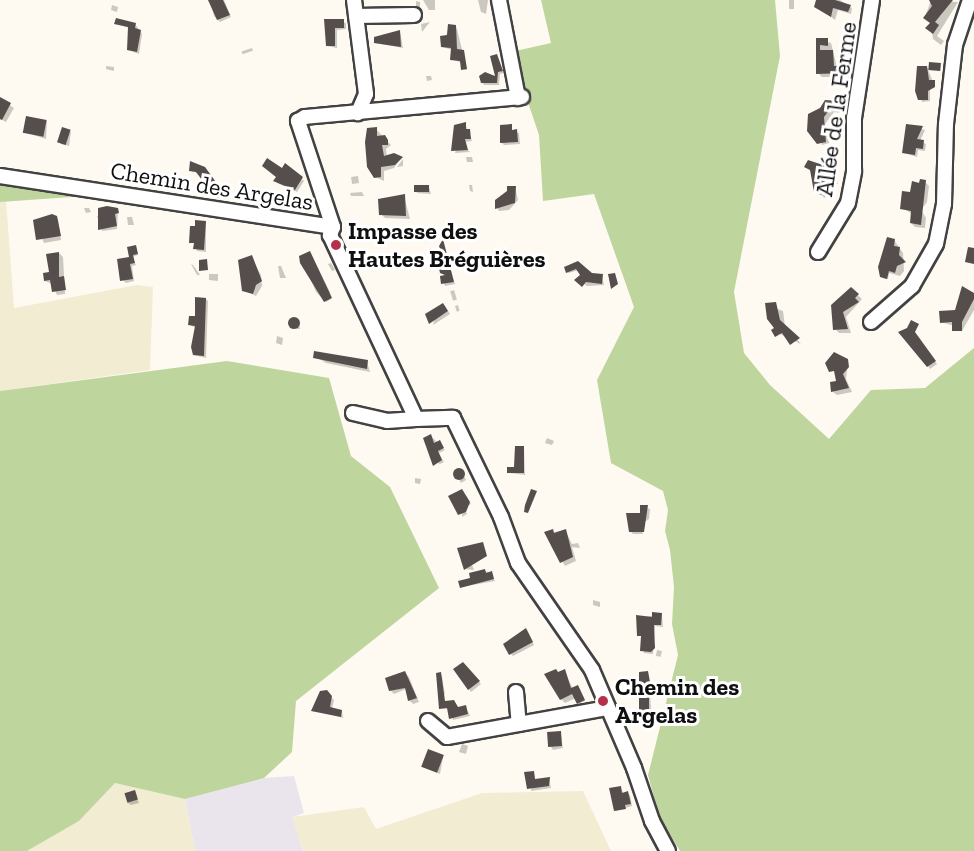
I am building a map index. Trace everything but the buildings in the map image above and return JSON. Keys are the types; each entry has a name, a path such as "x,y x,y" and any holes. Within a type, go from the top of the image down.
{"street":[{"path":"354,0 366,94 358,113"},
{"path":"333,228 331,212 298,121 305,117 520,98 499,0"},
{"name":"Allée de la Ferme","path":"818,252 848,203 854,171 854,118 872,0"},
{"path":"872,322 912,286 936,244 944,204 946,124 955,45 970,0"},
{"path":"356,16 414,15"},
{"name":"Chemin des Argelas","path":"0,176 333,228 330,235 416,419"},
{"path":"353,413 387,421 453,418 501,518 518,563 592,670 606,708 634,768 652,821 668,851"},
{"path":"516,692 519,724"},
{"path":"428,721 447,737 606,708"}],"shaded area":[{"path":"6,200 14,308 137,285 153,287 150,370 0,391 0,202"},
{"path":"294,776 304,813 293,817 303,851 195,851 185,799 264,778"},
{"path":"115,783 185,799 195,851 27,851 79,821"},
{"path":"583,791 611,851 303,851 292,817 364,807 376,829 482,793"}],"green space":[{"path":"541,0 775,0 780,56 734,292 744,353 770,385 829,439 871,390 925,388 974,348 974,851 680,851 659,816 648,775 678,655 672,624 674,587 670,550 665,531 668,510 663,491 611,463 597,380 634,307 594,194 543,201 539,135 511,52 551,43"},
{"path":"0,176 129,193 0,202"},
{"path":"227,361 329,378 351,456 390,487 439,588 296,701 292,752 264,778 185,799 115,783 79,821 27,851 0,851 0,391"}],"place":[{"name":"Impasse des Hautes Bréguières","path":"336,245"},
{"name":"Chemin des Argelas","path":"603,701"}]}
